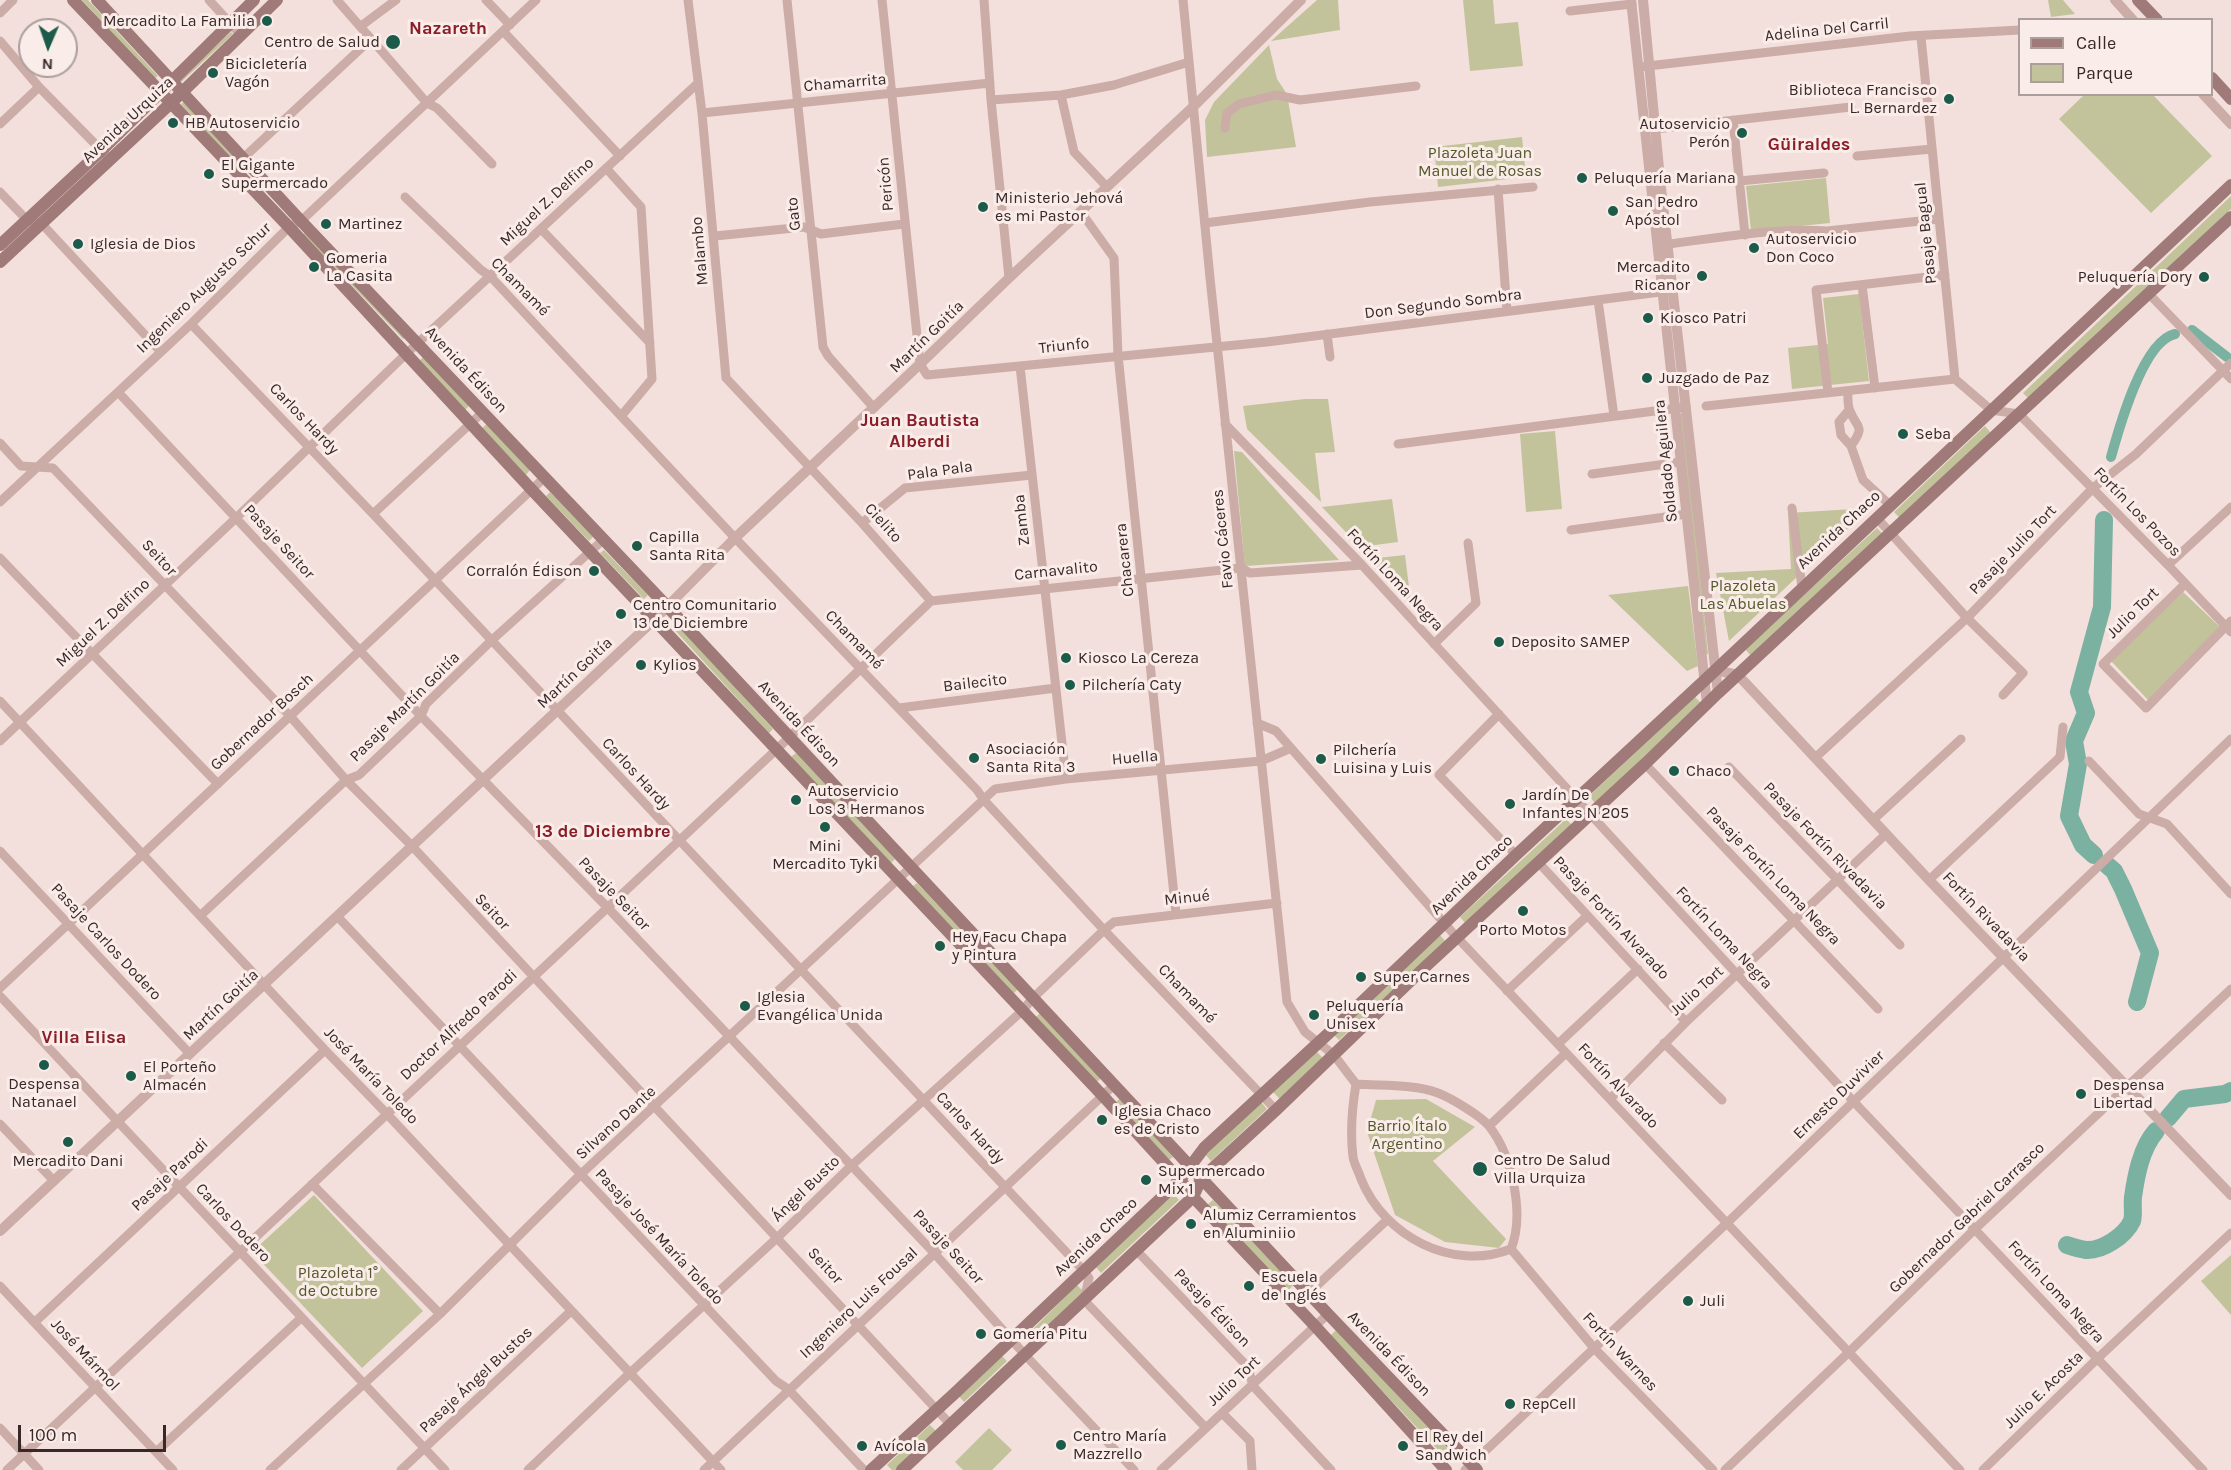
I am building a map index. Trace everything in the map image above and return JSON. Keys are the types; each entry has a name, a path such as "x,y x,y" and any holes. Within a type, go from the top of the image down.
{"main road":[{"name":"Avenida Édison","path":"73,0 159,93 289,227 532,490 1102,1096 1446,1470"},
{"name":"Avenida Édison","path":"97,0 301,221 666,605 1471,1468"},
{"name":"Avenida Urquiza","path":"0,262 42,224 159,93 254,0"},
{"name":"Avenida Urquiza","path":"0,245 105,155 171,103 277,0"},
{"path":"2138,0 2155,18"},
{"path":"2213,80 2231,99"},
{"name":"Avenida Chaco","path":"871,1470 1180,1180 1204,1148 2231,185"},
{"path":"902,1470 1193,1197 1201,1179 1538,862 1591,815 1718,693 2231,217"}],"street":[{"path":"0,13 13,0"},
{"path":"209,0 240,34"},
{"path":"337,0 427,103 437,108 492,164"},
{"path":"361,26 396,0"},
{"path":"486,0 507,28 620,156"},
{"name":"Ingeniero Augusto Schur","path":"0,502 191,324 289,227 301,221 536,0"},
{"name":"Malambo","path":"688,0 702,113 726,378 811,467"},
{"name":"Gato","path":"787,0 823,347 828,356 874,408"},
{"name":"Pericón","path":"882,0 920,364"},
{"path":"984,0 991,100 1009,278"},
{"name":"Favio Cáceres","path":"1183,0 1217,346 1287,1002 1305,1032 1334,1055"},
{"name":"Martín Goitía","path":"0,1231 655,619 666,605 735,538 1193,106 1301,0"},
{"path":"2115,0 2131,18"},
{"path":"1570,11 1635,1"},
{"name":"Soldado Aguilera","path":"1635,1 1655,129 1654,170 1669,244 1668,291"},
{"name":"Adelina Del Carril","path":"1644,66 1910,36 2018,30"},
{"name":"Pasaje Bagual","path":"1921,37 1955,379"},
{"path":"233,169 371,39"},
{"path":"0,41 39,87 105,155"},
{"path":"991,100 1061,95 1114,85 1189,62"},
{"name":"Soldado Aguilera","path":"1644,66 1681,407 1718,693"},
{"name":"Miguel Z. Delfino","path":"0,741 407,353 698,83"},
{"name":"Chamarrita","path":"702,113 990,83"},
{"path":"1225,128 1227,113 1239,104 1276,95 1300,100 1416,86"},
{"path":"0,124 39,87"},
{"path":"1061,95 1074,152 1107,187"},
{"path":"2205,96 2231,124"},
{"path":"1655,129 1851,107"},
{"path":"1733,120 1745,235"},
{"path":"1857,156 1932,149"},
{"path":"606,168 641,207 650,343 652,379 622,415"},
{"path":"1739,181 1824,173"},
{"path":"1205,223 1283,212 1533,187"},
{"path":"1498,189 1507,311"},
{"path":"0,192 27,220 42,224 161,352"},
{"name":"Chamamé","path":"405,197 490,276 735,538 977,789 984,800 1104,930 1276,1110"},
{"name":"Chacarera","path":"1080,212 1114,258 1118,355 1176,914"},
{"path":"1669,244 1745,235 1810,229 1827,231 1939,219"},
{"path":"714,236 804,227 821,234 904,224"},
{"path":"541,229 650,343"},
{"path":"1828,393 1816,290 1945,275"},
{"path":"1862,285 1875,388"},
{"name":"Don Segundo Sombra","path":"1217,346 1668,291"},
{"path":"2149,294 2227,367 2231,379"},
{"path":"1598,300 1614,416"},
{"name":"Carlos Hardy","path":"191,324 374,514 1083,1271"},
{"path":"1327,334 1330,357"},
{"name":"Triunfo","path":"920,364 927,375 1217,346"},
{"name":"Zamba","path":"1020,366 1066,779"},
{"name":"Pasaje Julio Tort","path":"1816,757 1967,618 2093,488 2136,454 2227,367"},
{"path":"1706,406 1955,379 1991,410 2019,414"},
{"path":"1848,391 1849,410 1858,423 1859,435 1851,446"},
{"name":"Pasaje Seitor","path":"118,392 421,716 607,907 934,1254 1011,1340"},
{"path":"1398,444 1681,407"},
{"name":"Soldado Aguilera","path":"1681,407 1681,462 1707,704"},
{"path":"1849,410 1839,422 1841,435 1851,446 1863,480 1890,505"},
{"path":"374,514 483,412"},
{"name":"Fortín Los Pozos","path":"2019,414 2229,626"},
{"name":"Fortín Loma Negra","path":"1225,423 1362,565 1854,1102 2203,1470"},
{"name":"Seitor","path":"0,443 21,466 53,468 290,716 346,780 412,846 950,1424"},
{"path":"1592,474 1681,462"},
{"name":"Cielito","path":"811,467 931,601"},
{"name":"Pala Pala","path":"862,523 905,488 1032,475"},
{"name":"Gobernador Bosch","path":"0,988 544,478"},
{"path":"2168,564 2231,507"},
{"path":"1792,508 1802,588"},
{"path":"1571,530 1687,514"},
{"path":"1877,518 1967,618 2023,673 2003,695"},
{"name":"Pasaje Martín Goitía","path":"200,916 346,780 359,775 421,716 426,704 492,640 603,540"},
{"path":"1434,644 1476,603 1468,543"},
{"path":"0,558 218,784"},
{"name":"Carnavalito","path":"931,601 1044,587 1241,568 1250,573 1362,565"},
{"name":"Julio Tort","path":"2185,584 2103,664 2146,708 2229,626"},
{"name":"Doctor Alfredo Parodi","path":"7,1470 861,670 931,601"},
{"path":"1715,670 1738,675"},
{"name":"Fortín Rivadavia","path":"1738,675 1929,880 2231,1195"},
{"name":"Bailecito","path":"899,708 1056,688"},
{"name":"José María Toledo","path":"0,701 263,985 721,1470"},
{"path":"1499,714 1439,774 1516,855"},
{"name":"Fortín Alvarado","path":"1257,723 1276,731 1457,938 1960,1470"},
{"path":"1929,880 2060,758 2063,727"},
{"path":"1873,820 1961,739"},
{"name":"Ernesto Duvivier","path":"1471,1468 2231,739"},
{"name":"Huella","path":"984,800 995,789 1066,779 1261,761 1291,748"},
{"path":"2089,761 2139,814 2167,824 2231,894"},
{"name":"Pasaje Fortín Loma Negra","path":"1645,764 1878,1009"},
{"name":"Pasaje Fortín Rivadavia","path":"1729,766 1900,945"},
{"name":"Silvano Dante","path":"270,1470 440,1314 580,1175 656,1107 909,867 984,800"},
{"name":"Julio Tort","path":"1610,1099 1664,1043 1886,834"},
{"name":"Pasaje Carlos Dodero","path":"0,851 190,1054"},
{"name":"Pasaje Fortín Alvarado","path":"1538,862 1686,1022"},
{"name":"Minué","path":"1104,930 1114,922 1276,903"},
{"name":"Pasaje José María Toledo","path":"337,916 704,1307 776,1381 788,1389 864,1470"},
{"path":"1507,991 1587,916"},
{"name":"Ángel Busto","path":"528,1470 630,1373 704,1307 851,1166 1022,1011 1032,998 1104,930"},
{"path":"1558,1044 1638,969"},
{"name":"Gobernador Gabriel Carrasco","path":"1725,1470 1975,1229 2231,988"},
{"name":"Carlos Dodero","path":"0,996 445,1470"},
{"path":"1664,1043 1722,1100"},
{"name":"Pasaje Parodi","path":"35,1322 325,1050"},
{"path":"1489,1126 1566,1053"},
{"path":"1334,1055 1356,1084 1422,1089 1440,1094 1489,1126 1508,1160 1513,1182 1517,1234 1511,1249 1495,1255 1473,1257 1434,1249 1400,1231 1387,1220 1368,1197 1353,1159 1351,1109 1356,1084"},
{"name":"Ingeniero Luis Fousal","path":"704,1470 1114,1085"},
{"path":"0,1124 54,1181"},
{"path":"312,1184 440,1314"},
{"path":"1309,1293 1387,1220"},
{"name":"Julio E. Acosta","path":"1983,1470 2231,1233"},
{"name":"Fortín Warnes","path":"1511,1249 1594,1348 1713,1470"},
{"name":"Pasaje Édison","path":"1136,1250 1248,1367 1253,1386 1331,1470"},
{"path":"1083,1271 1089,1278 1084,1300 1206,1428"},
{"name":"José Mármol","path":"0,1286 173,1470"},
{"name":"Pasaje Ángel Bustos","path":"401,1470 571,1311"},
{"name":"Julio Tort","path":"1161,1470 1328,1314"},
{"path":"156,1452 301,1318"},
{"path":"1011,1340 1134,1470"},
{"path":"1222,1413 1250,1442 1252,1470"},
{"path":"0,1428 39,1470"}],"green space":[{"path":"82,0 88,0 158,76 154,79"},
{"path":"1317,0 1338,0 1340,30 1271,41"},
{"path":"1463,0 1493,0 1495,24 1518,22 1523,66 1470,71"},
{"path":"2048,0 2063,0 2075,14 2051,17"},
{"path":"231,32 233,34 178,85 176,83"},
{"path":"1269,45 1277,79 1287,94 1296,147 1207,157 1205,120 1214,102"},
{"path":"2083,96 2154,96 2212,156 2151,213 2059,119"},
{"path":"184,102 235,157 232,160 181,104"},
{"name":"Plazoleta Juan Manuel de Rosas","path":"1522,137 1526,177 1438,187 1434,147"},
{"path":"1826,178 1830,223 1751,231 1746,186"},
{"path":"2231,196 2231,209 2029,399 2023,393"},
{"path":"306,232 406,337 403,339 303,234"},
{"path":"1859,294 1869,381 1792,389 1788,348 1828,344 1823,298"},
{"path":"425,356 469,406 465,410 420,360"},
{"path":"1305,399 1328,399 1335,452 1315,453 1321,502 1247,429 1243,406"},
{"path":"1680,414 1684,414 1708,654 1705,654"},
{"path":"487,424 530,470 526,475 482,428"},
{"path":"1985,426 1991,433 1901,519 1894,512"},
{"path":"1555,431 1562,509 1526,512 1520,434"},
{"path":"1234,451 1242,452 1339,560 1245,566"},
{"path":"550,492 593,537 589,541 546,496"},
{"path":"1392,499 1398,542 1360,547 1322,507"},
{"name":"Plazoleta Las Abuelas","path":"1870,508 1729,641 1716,573 1791,569 1788,513"},
{"path":"1877,528 1883,534 1751,656 1745,649"},
{"path":"604,550 648,595 644,599 600,553"},
{"path":"1405,555 1411,603 1369,559"},
{"path":"1688,586 1698,666 1687,671 1608,595"},
{"path":"2183,592 2220,627 2148,700 2111,661"},
{"path":"675,622 773,729 769,733 671,626"},
{"path":"1695,697 1702,704 1595,803 1589,796"},
{"path":"796,753 895,859 891,863 791,757"},
{"path":"1566,819 1572,825 1466,924 1460,917"},
{"path":"917,883 1018,989 1014,993 913,886"},
{"path":"1440,935 1446,942 1339,1040 1333,1034"},
{"path":"1040,1013 1101,1078 1097,1082 1036,1017"},
{"path":"1316,1051 1323,1058 1280,1099 1273,1092"},
{"path":"1120,1098 1173,1157 1169,1160 1116,1102"},
{"name":"Barrio Ítalo Argentino","path":"1426,1099 1475,1127 1433,1161 1506,1239 1499,1248 1445,1242 1395,1215 1367,1132 1376,1100"},
{"path":"1261,1102 1267,1109 1211,1161 1205,1154"},
{"path":"1173,1193 1179,1200 1101,1273 1095,1266"},
{"name":"Plazoleta 1° de Octubre","path":"314,1195 423,1311 362,1368 252,1252"},
{"path":"1213,1200 1293,1285 1288,1291 1207,1205"},
{"path":"2231,1255 2231,1315 2201,1281"},
{"path":"1077,1285 1084,1292 1036,1338 1030,1332"},
{"path":"1336,1330 1448,1449 1442,1454 1330,1336"},
{"path":"1001,1355 1007,1361 964,1402 958,1395"},
{"path":"930,1425 937,1432 896,1470 892,1470 887,1465"},
{"path":"989,1428 1012,1450 992,1470 963,1470 955,1462"}],"waterway":[{"path":"2192,330 2227,357"},
{"path":"2111,457 2126,407 2143,368 2163,340 2175,334"},
{"path":"2094,855 2083,845 2069,816 2078,764 2074,741 2086,713 2079,692 2102,607 2104,520"},
{"path":"2107,865 2114,871 2123,889 2150,953 2137,1002"},
{"path":"2168,1118 2184,1099 2225,1094 2231,1091"},
{"path":"2067,1245 2086,1250 2099,1248 2119,1237 2129,1227 2133,1219 2133,1197 2140,1162 2146,1146 2156,1131"}],"place":[{"name":"Mercadito La Familia","path":"267,21"},
{"name":"Centro de Salud","path":"393,42"},
{"name":"Bicicletería Vagón","path":"213,73"},
{"name":"Biblioteca Francisco L. Bernardez","path":"1949,99"},
{"name":"HB Autoservicio","path":"173,123"},
{"name":"Autoservicio Perón","path":"1742,133"},
{"name":"El Gigante Supermercado","path":"209,174"},
{"name":"Peluquería Mariana","path":"1582,178"},
{"name":"Ministerio Jehová es mi Pastor","path":"983,207"},
{"name":"San Pedro Apóstol","path":"1613,211"},
{"name":"Martinez","path":"326,224"},
{"name":"Iglesia de Dios","path":"78,244"},
{"name":"Autoservicio Don Coco","path":"1754,248"},
{"name":"Gomeria La Casita","path":"314,267"},
{"name":"Mercadito Ricanor","path":"1702,276"},
{"name":"Peluquería Dory","path":"2204,277"},
{"name":"Kiosco Patri","path":"1648,318"},
{"name":"Juzgado de Paz","path":"1647,378"},
{"name":"Seba","path":"1903,434"},
{"name":"Capilla Santa Rita","path":"637,546"},
{"name":"Corralón Édison","path":"594,571"},
{"name":"Centro Comunitario 13 de Diciembre","path":"621,614"},
{"name":"Deposito SAMEP","path":"1499,642"},
{"name":"Kiosco La Cereza","path":"1066,658"},
{"name":"Kylios","path":"641,665"},
{"name":"Pilchería Caty","path":"1070,685"},
{"name":"Asociación Santa Rita 3","path":"974,758"},
{"name":"Pilchería Luisina y Luis","path":"1321,759"},
{"name":"Chaco","path":"1674,771"},
{"name":"Autoservicio Los 3 Hermanos","path":"796,800"},
{"name":"Jardín De Infantes N 205","path":"1510,804"},
{"name":"Mini Mercadito Tyki","path":"825,827"},
{"name":"Porto Motos","path":"1523,911"},
{"name":"Hey Facu Chapa y Pintura","path":"940,946"},
{"name":"Super Carnes","path":"1361,977"},
{"name":"Iglesia Evangélica Unida","path":"745,1006"},
{"name":"Peluquería Unisex","path":"1314,1015"},
{"name":"Despensa Natanael","path":"44,1065"},
{"name":"El Porteño Almacén","path":"131,1076"},
{"name":"Despensa Libertad","path":"2081,1094"},
{"name":"Iglesia Chaco es de Cristo","path":"1102,1120"},
{"name":"Mercadito Dani","path":"68,1142"},
{"name":"Centro De Salud Villa Urquiza","path":"1480,1169"},
{"name":"Supermercado Mix 1","path":"1146,1180"},
{"name":"Alumiz Cerramientos en Aluminiio","path":"1191,1224"},
{"name":"Escuela de Inglés","path":"1249,1286"},
{"name":"Juli","path":"1688,1301"},
{"name":"Gomería Pitu","path":"981,1334"},
{"name":"RepCell","path":"1510,1404"},
{"name":"Centro María Mazzrello","path":"1061,1445"},
{"name":"Avícola","path":"862,1446"},
{"name":"El Rey del Sandwich","path":"1403,1446"}],"district":[{"name":"Nazareth","path":"448,29"},
{"name":"Güiraldes","path":"1809,145"},
{"name":"Juan Bautista Alberdi","path":"920,431"},
{"name":"13 de Diciembre","path":"603,832"},
{"name":"Villa Elisa","path":"84,1038"}]}
